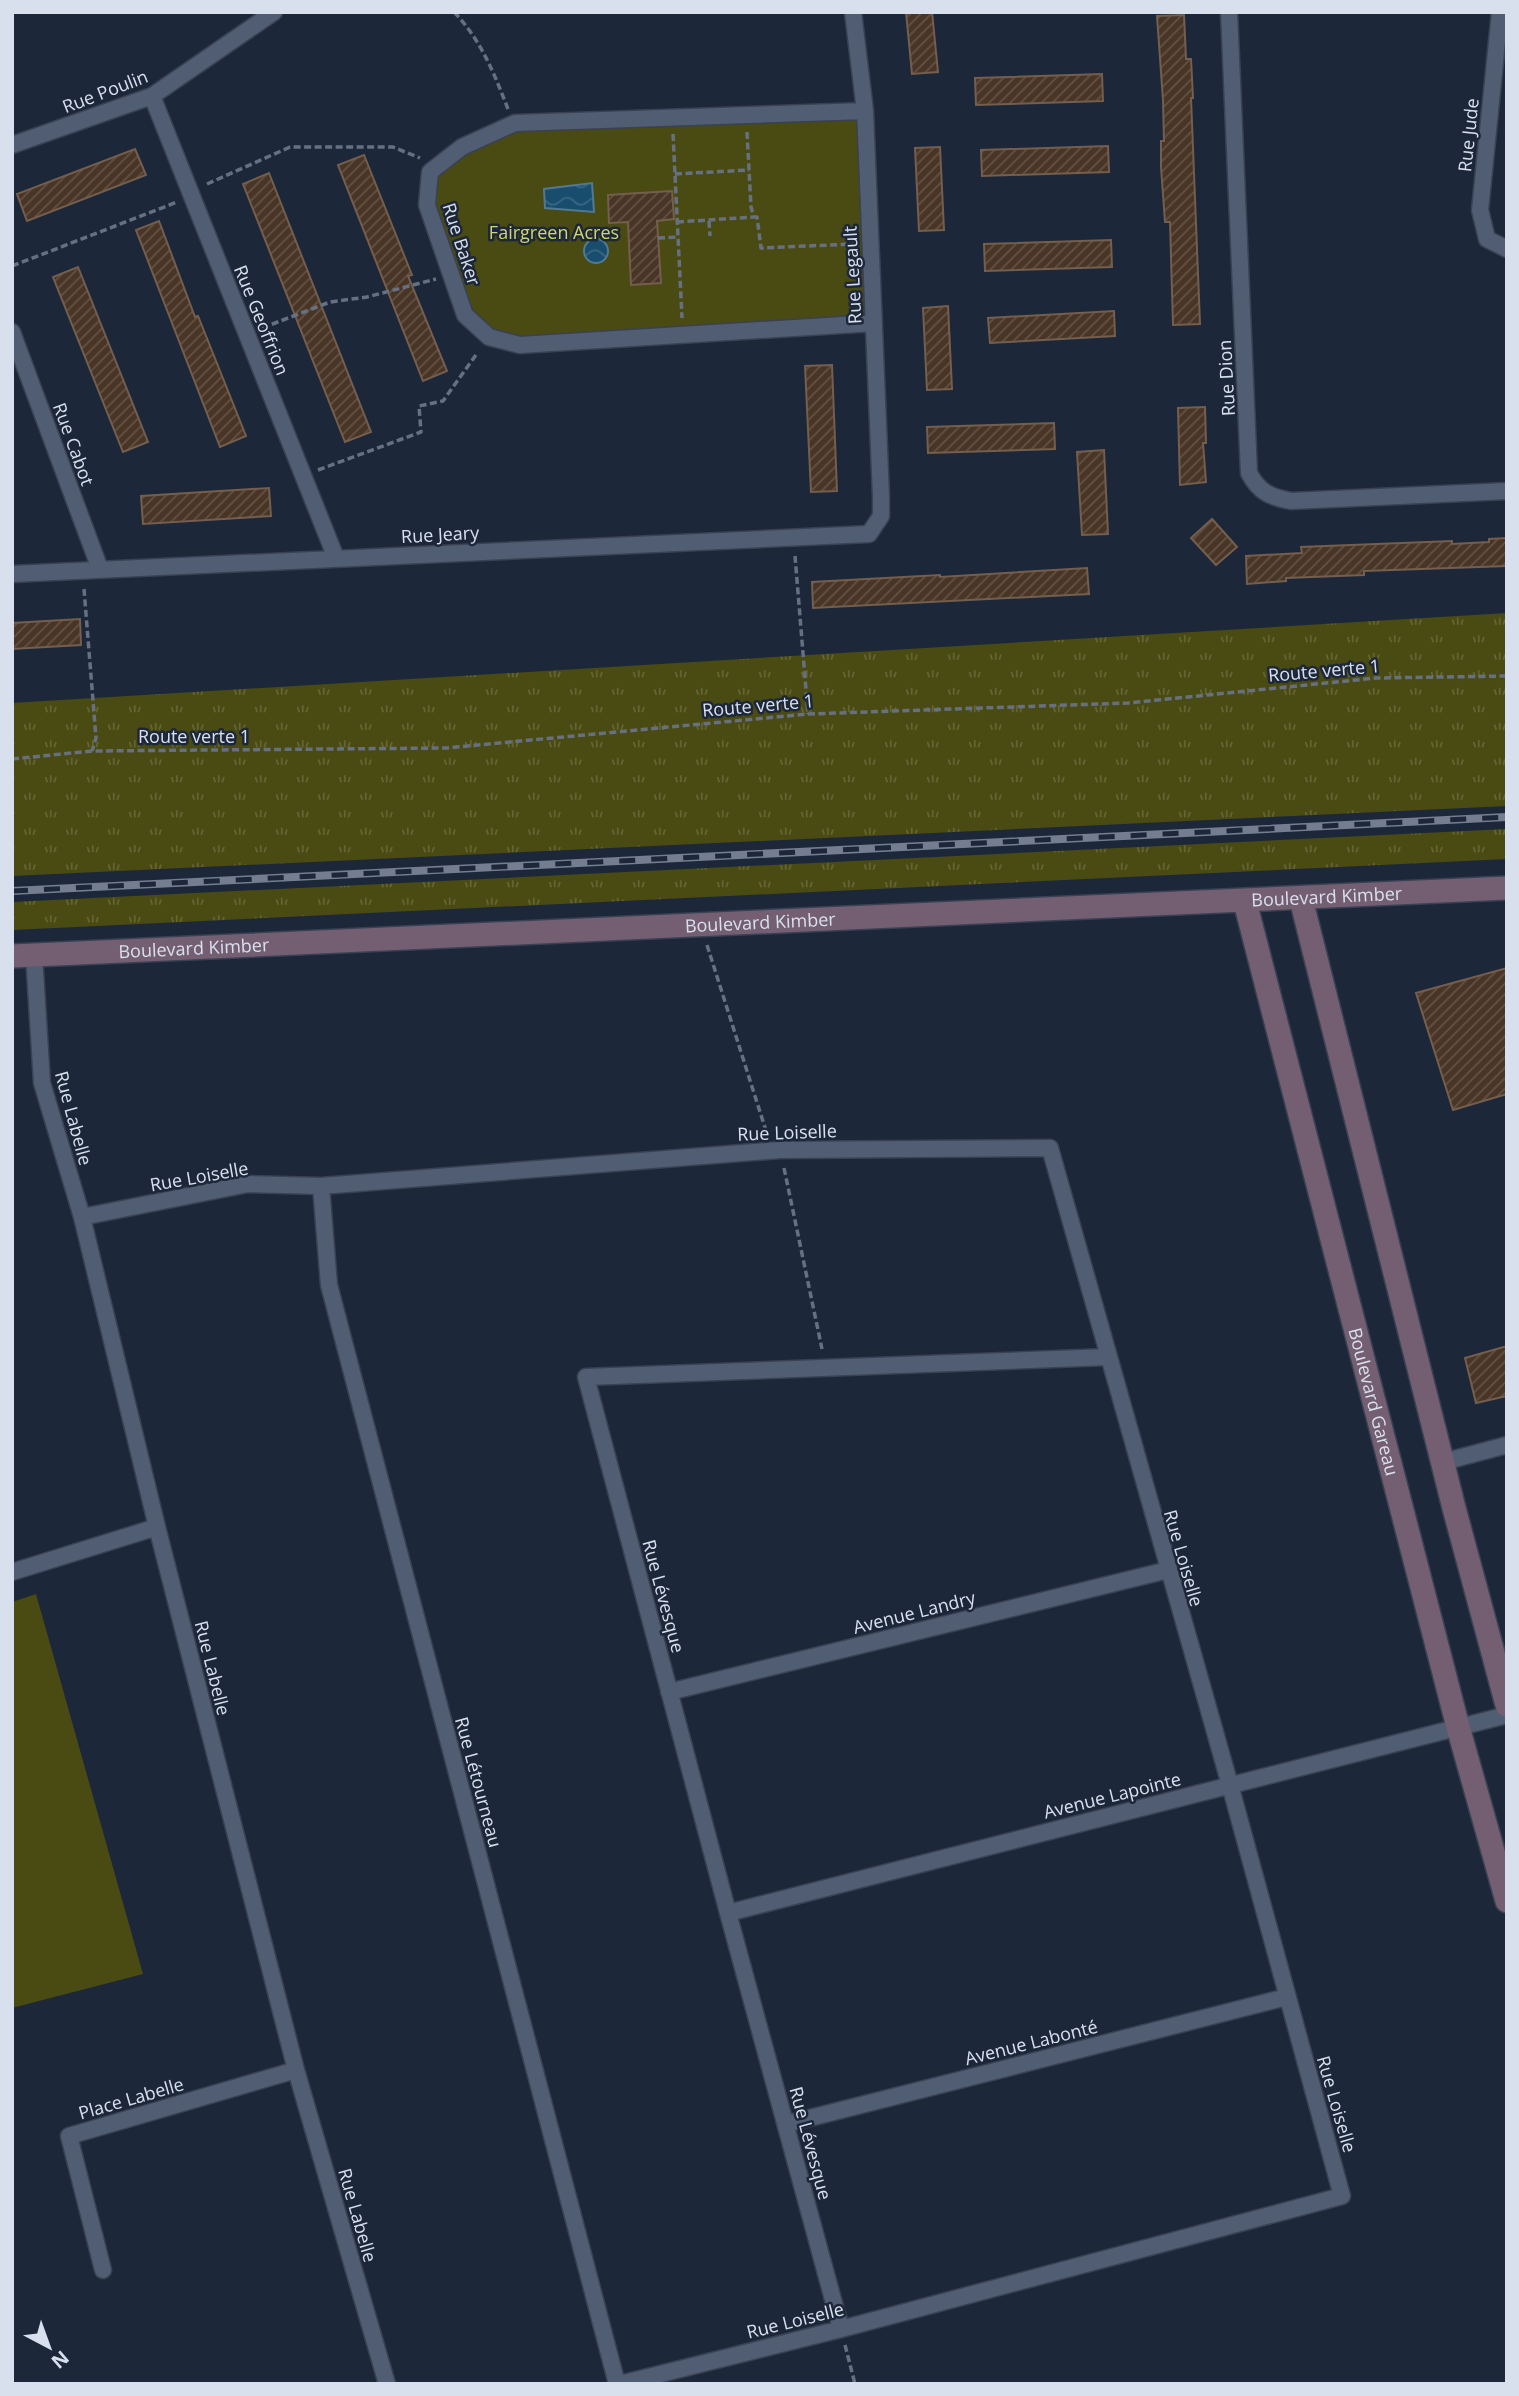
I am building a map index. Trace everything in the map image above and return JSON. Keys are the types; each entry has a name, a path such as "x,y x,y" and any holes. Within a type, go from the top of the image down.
{"street":[{"name":"Rue Poulin","path":"12,145 152,96 274,12"},
{"name":"Rue Legault","path":"853,12 865,111 881,516 869,534"},
{"name":"Rue Dion","path":"1229,12 1249,473 1257,487 1271,497 1291,501 1507,491"},
{"name":"Rue Jude","path":"1500,12 1480,210 1487,239 1507,249"},
{"name":"Rue Geoffrion","path":"152,96 336,558"},
{"path":"438,165 461,147 515,123 865,111"},
{"name":"Rue Baker","path":"438,165 430,172 427,205 465,316 489,337"},
{"path":"489,337 520,345 874,323"},
{"name":"Rue Cabot","path":"12,332 100,569"},
{"name":"Rue Jeary","path":"12,574 869,534"},
{"name":"Boulevard Kimber","path":"23,956 1507,888"},
{"path":"1301,899 1443,1462 1507,1703"},
{"name":"Boulevard Gareau","path":"1245,902 1458,1727 1507,1901"},
{"name":"Rue Labelle","path":"23,956 42,1083 82,1217 157,1527 296,2070 387,2384"},
{"name":"Rue Loiselle","path":"82,1217 248,1184 321,1186 776,1150 1050,1148 1230,1785 1342,2196 841,2329 619,2384"},
{"name":"Rue Létourneau","path":"321,1186 329,1285 619,2384"},
{"name":"Rue Lévesque","path":"841,2329 586,1377 1108,1357"},
{"path":"1443,1462 1507,1445"},
{"path":"12,1572 157,1527"},
{"name":"Avenue Landry","path":"669,1692 1168,1570"},
{"name":"Avenue Lapointe","path":"728,1913 1507,1715"},
{"name":"Avenue Labonté","path":"786,2124 1287,1997"},
{"name":"Place Labelle","path":"103,2270 69,2136 296,2070"}],"path":[{"path":"454,12 471,30 488,59 515,123"},
{"path":"746,115 751,207 756,217 761,248 869,244"},
{"path":"672,118 682,335"},
{"path":"12,267 180,200 190,192 290,147 393,147 438,165"},
{"path":"675,174 749,170"},
{"path":"677,222 756,217 763,219"},
{"path":"709,220 710,236"},
{"path":"658,238 678,237"},
{"path":"247,334 330,302 367,297 451,275"},
{"path":"303,476 421,432 419,406 443,401 489,337"},
{"path":"793,536 808,714"},
{"path":"83,570 96,738 92,751"},
{"name":"Route verte 1","path":"12,759 92,751 446,748 808,714 1128,703 1376,678 1507,676"},
{"path":"701,926 776,1150 826,1368"},
{"path":"841,2329 855,2384"}],"green space":[{"name":"Fairgreen Acres","path":"865,111 874,323 520,345 465,315 427,205 430,172 515,123"},
{"path":"1507,613 1507,806 12,876 12,703"},
{"path":"1507,829 1507,859 12,930 12,902"},
{"path":"36,1594 143,1974 12,2008 12,1602"}],"water":[{"path":"592,183 594,212 545,208 544,189"},
{"path":"596,239 605,242 608,251 605,260 596,263 587,260 584,251 587,242"}],"building":[{"path":"906,12 932,12 938,72 912,74"},
{"path":"1184,15 1186,59 1191,59 1200,324 1173,325 1170,222 1165,222 1161,167 1161,141 1164,141 1163,100 1157,16"},
{"path":"1102,74 1103,101 976,105 975,78"},
{"path":"1108,146 1109,172 982,176 981,150"},
{"path":"940,147 944,230 919,231 915,148"},
{"path":"135,149 146,175 27,221 17,194"},
{"path":"364,155 412,275 408,276 447,371 423,381 338,165"},
{"path":"269,173 371,432 345,442 243,184"},
{"path":"672,191 674,219 657,221 661,283 631,285 628,222 609,223 608,195"},
{"path":"159,221 195,317 198,316 246,436 220,447 136,230"},
{"path":"1111,240 1112,267 985,271 984,244"},
{"path":"78,267 148,442 123,452 53,277"},
{"path":"948,306 952,389 927,390 923,308"},
{"path":"1114,311 1115,336 990,343 988,318"},
{"path":"832,365 837,491 811,492 805,366"},
{"path":"1205,407 1206,443 1203,443 1206,482 1180,485 1178,408"},
{"path":"1054,423 1055,449 928,453 927,427"},
{"path":"1104,450 1108,534 1082,535 1077,452"},
{"path":"269,488 271,516 143,524 141,496"},
{"path":"1212,519 1237,547 1216,565 1191,538"},
{"path":"1507,538 1507,566 1364,571 1364,575 1286,578 1286,581 1247,584 1246,556 1302,553 1301,547 1452,541 1452,544"},
{"path":"1087,568 1089,594 813,608 812,582"},
{"path":"80,619 81,645 12,649 12,623"},
{"path":"1507,968 1507,1094 1453,1110 1416,993"},
{"path":"1507,1346 1507,1396 1476,1403 1465,1358"}],"railway":[{"path":"12,891 1507,817"}]}
